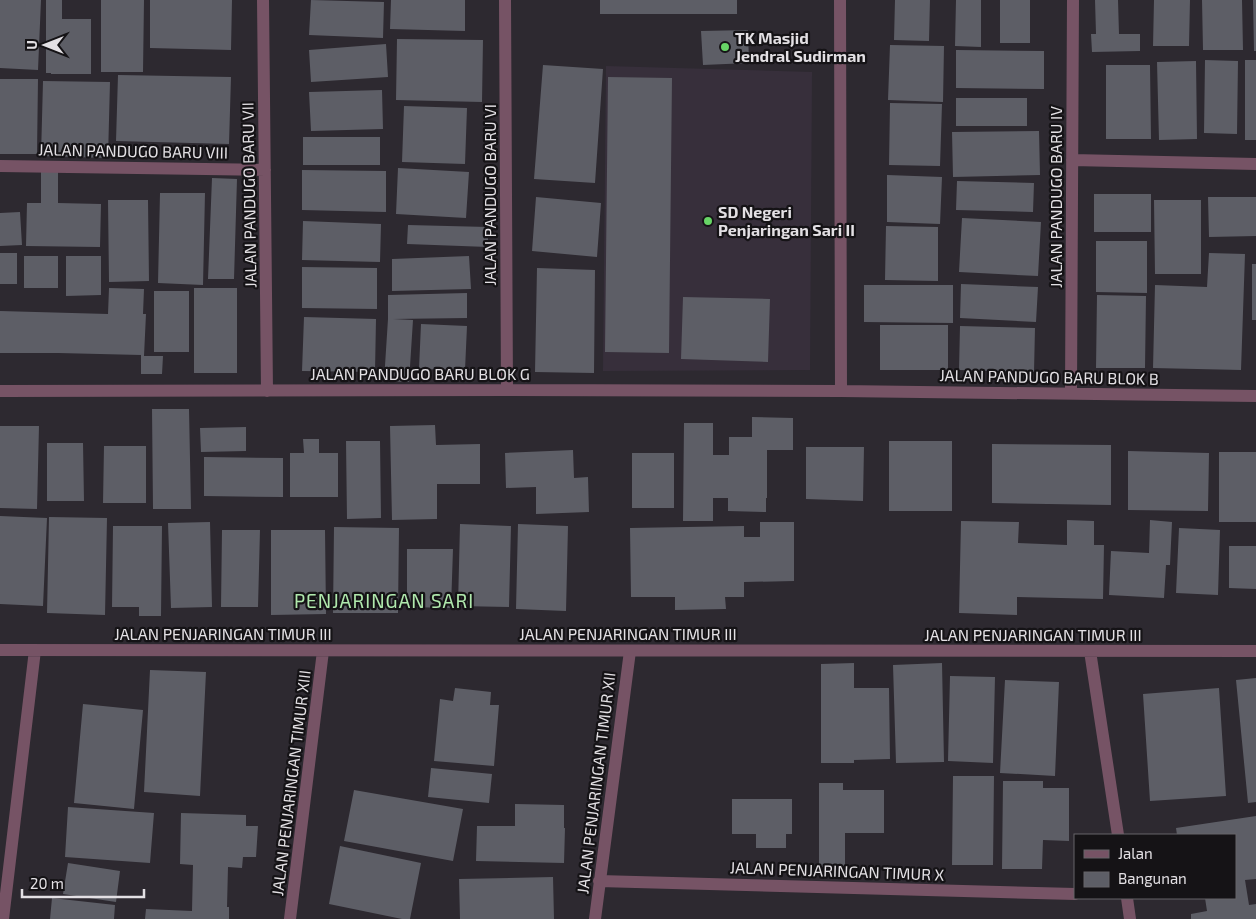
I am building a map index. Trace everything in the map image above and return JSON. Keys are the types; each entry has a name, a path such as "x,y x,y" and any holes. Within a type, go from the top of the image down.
{"street":[{"name":"JALAN PANDUGO BARU VII","path":"263,0 267,391"},
{"name":"JALAN PANDUGO BARU VI","path":"505,0 507,390"},
{"path":"840,0 841,391"},
{"name":"JALAN PANDUGO BARU IV","path":"1072,393 1073,0"},
{"path":"1072,160 1256,164"},
{"name":"JALAN PANDUGO BARU VIII","path":"0,166 264,170"},
{"name":"JALAN PANDUGO BARU BLOK G","path":"0,391 841,391"},
{"name":"JALAN PANDUGO BARU BLOK B","path":"841,391 1256,396"},
{"name":"JALAN PENJARINGAN TIMUR III","path":"0,650 1256,651"},
{"path":"3,919 35,650"},
{"name":"JALAN PENJARINGAN TIMUR XIII","path":"290,919 323,651"},
{"name":"JALAN PENJARINGAN TIMUR XII","path":"595,919 630,651"},
{"path":"1090,651 1118,834"},
{"name":"JALAN PENJARINGAN TIMUR X","path":"599,881 1074,894"},
{"path":"1127,899 1130,919"}],"shaded area":[{"name":"SD Negeri Penjaringan Sari II","path":"606,66 812,72 810,370 603,371"}],"building":[{"path":"0,0 41,0 38,70 0,68"},
{"path":"46,0 62,0 62,19 91,19 91,74 46,73"},
{"path":"101,0 144,0 143,72 101,72"},
{"path":"150,0 232,0 231,50 150,48"},
{"path":"311,0 384,2 383,38 309,35"},
{"path":"391,0 465,0 465,31 390,29"},
{"path":"600,0 737,0 737,14 600,14"},
{"path":"895,0 930,0 929,41 894,40"},
{"path":"956,0 981,0 981,47 955,46"},
{"path":"1000,0 1030,0 1030,43 1000,43"},
{"path":"1095,0 1118,0 1119,34 1140,34 1140,51 1092,52 1091,34 1096,34"},
{"path":"1154,0 1190,0 1189,46 1153,46"},
{"path":"1202,0 1242,0 1243,50 1203,50"},
{"path":"1253,0 1256,0 1256,51 1254,51"},
{"name":"TK Masjid Jendral Sudirman","path":"748,30 749,63 703,65 701,31"},
{"path":"397,39 483,40 482,102 396,100"},
{"path":"386,44 388,77 311,82 309,50"},
{"path":"890,45 944,46 943,102 888,100"},
{"path":"956,50 1044,51 1044,89 956,88"},
{"path":"1205,60 1238,61 1237,134 1204,133"},
{"path":"1245,60 1256,60 1256,140 1245,140"},
{"path":"1196,61 1197,139 1159,140 1157,62"},
{"path":"543,65 603,69 595,183 534,179"},
{"path":"1106,65 1150,65 1151,139 1106,139"},
{"path":"118,75 231,77 229,144 116,141"},
{"path":"608,77 672,78 669,353 605,352"},
{"path":"0,79 38,79 37,154 0,154"},
{"path":"43,81 110,82 108,158 41,156"},
{"path":"382,90 383,129 311,131 309,92"},
{"path":"956,98 1027,98 1027,126 956,126"},
{"path":"890,103 942,104 940,166 889,165"},
{"path":"404,106 467,108 465,164 402,162"},
{"path":"1039,131 1040,175 953,177 952,132"},
{"path":"303,137 380,137 380,165 303,165"},
{"path":"398,168 469,172 466,218 396,214"},
{"path":"302,170 386,171 386,212 302,210"},
{"path":"41,171 58,171 58,203 101,204 100,247 26,246 27,203 41,203"},
{"path":"887,175 942,177 940,224 887,222"},
{"path":"212,178 237,179 234,279 208,279"},
{"path":"957,181 1034,183 1033,212 956,210"},
{"path":"160,193 205,193 203,285 158,283"},
{"path":"1094,194 1151,194 1151,232 1094,232"},
{"path":"536,197 601,203 597,257 532,251"},
{"path":"1208,197 1256,197 1256,236 1209,237"},
{"path":"108,200 148,200 149,281 109,282"},
{"path":"1154,200 1201,200 1201,274 1155,274"},
{"path":"20,212 22,245 0,246 0,213"},
{"path":"962,218 1041,222 1038,276 959,272"},
{"path":"303,221 381,224 380,262 302,260"},
{"path":"408,225 488,227 488,247 407,244"},
{"path":"886,226 938,227 938,281 885,280"},
{"path":"1096,241 1147,241 1147,293 1096,292"},
{"path":"0,253 17,253 17,284 0,284"},
{"path":"1209,253 1245,254 1241,370 1153,368 1155,285 1207,287"},
{"path":"24,256 58,256 58,288 24,288"},
{"path":"66,256 101,256 101,295 66,296"},
{"path":"469,256 471,289 392,291 392,259"},
{"path":"1252,264 1256,264 1256,320 1252,320"},
{"path":"302,267 377,268 377,309 302,308"},
{"path":"537,268 595,270 594,373 535,372"},
{"path":"961,284 1038,287 1036,322 960,318"},
{"path":"864,285 953,285 953,323 864,322"},
{"path":"109,288 144,289 143,314 146,314 144,356 163,356 162,374 141,374 141,355 0,353 0,311 108,314"},
{"path":"194,288 237,288 237,373 194,373"},
{"path":"154,291 189,291 189,352 154,352"},
{"path":"467,293 467,318 393,319 413,320 409,382 384,381 388,295"},
{"path":"1097,295 1146,296 1145,368 1096,368"},
{"path":"683,297 770,299 768,362 681,359"},
{"path":"304,317 376,319 375,372 302,371"},
{"path":"421,324 467,326 465,370 419,369"},
{"path":"880,325 948,325 948,370 880,370"},
{"path":"960,326 1035,328 1034,372 959,370"},
{"path":"152,409 189,409 191,509 153,509"},
{"path":"752,417 793,418 793,450 767,450 766,512 728,511 728,498 713,498 713,521 683,521 684,423 713,423 713,455 729,455 729,437 752,437"},
{"path":"435,425 436,445 480,444 480,484 437,484 437,519 392,520 390,426"},
{"path":"0,426 39,426 37,509 0,508"},
{"path":"246,427 246,451 201,452 200,428"},
{"path":"303,439 319,439 319,453 338,453 338,497 290,497 290,453 304,453"},
{"path":"346,441 380,441 381,518 347,519"},
{"path":"889,441 952,441 952,511 889,511"},
{"path":"47,443 83,443 84,501 47,501"},
{"path":"992,444 1111,445 1111,505 992,503"},
{"path":"104,446 146,446 146,503 103,503"},
{"path":"806,447 864,447 863,501 806,499"},
{"path":"573,450 574,478 588,477 589,512 536,514 536,487 506,488 505,453"},
{"path":"1128,451 1209,453 1208,511 1128,510"},
{"path":"1219,452 1256,452 1256,522 1219,522"},
{"path":"632,453 674,453 674,508 632,508"},
{"path":"204,457 283,458 283,497 204,496"},
{"path":"0,516 47,518 43,606 0,604"},
{"path":"49,517 107,518 105,615 47,613"},
{"path":"1067,520 1094,521 1094,545 1104,545 1103,599 1017,597 1017,615 959,613 961,521 1019,522 1018,543 1067,545"},
{"path":"1150,520 1172,522 1170,565 1166,565 1164,598 1109,595 1111,551 1149,553"},
{"path":"210,522 212,607 171,608 168,523"},
{"path":"760,522 794,522 794,581 744,582 744,597 725,597 726,609 675,610 675,597 631,597 630,528 744,526 744,537 760,537"},
{"path":"460,524 511,526 509,607 458,606"},
{"path":"518,524 568,526 566,611 516,609"},
{"path":"113,526 162,526 161,616 139,616 139,607 112,607"},
{"path":"334,527 399,528 398,613 333,613"},
{"path":"1179,528 1220,530 1218,595 1176,593"},
{"path":"222,530 260,530 258,607 221,607"},
{"path":"271,530 325,530 326,614 271,615"},
{"path":"1229,546 1256,546 1256,589 1229,588"},
{"path":"407,549 453,549 451,608 407,607"},
{"path":"854,663 854,688 889,688 890,759 854,760 854,763 821,763 821,664"},
{"path":"942,663 944,762 896,763 893,665"},
{"path":"150,670 206,672 200,796 144,792"},
{"path":"950,676 995,677 993,763 948,761"},
{"path":"1256,678 1256,802 1248,803 1236,680"},
{"path":"1005,680 1059,682 1055,776 1000,773"},
{"path":"455,688 491,692 490,705 499,705 494,766 434,761 440,699 453,701"},
{"path":"1219,688 1226,796 1150,801 1143,694"},
{"path":"83,704 143,710 134,809 74,803"},
{"path":"431,768 492,774 489,803 428,797"},
{"path":"953,776 994,776 993,865 952,865"},
{"path":"1003,781 1043,781 1043,788 1069,788 1069,841 1043,840 1042,869 1002,869"},
{"path":"819,783 843,783 843,790 884,790 884,833 845,833 845,867 819,867"},
{"path":"354,790 463,809 453,861 344,841"},
{"path":"732,799 792,799 792,834 786,834 786,848 756,848 756,834 732,834"},
{"path":"515,804 564,805 564,863 476,861 477,826 515,826"},
{"path":"68,807 154,813 150,863 65,857"},
{"path":"181,813 246,815 246,826 258,826 256,857 243,857 242,868 228,867 227,907 229,907 229,919 145,919 146,909 192,911 193,865 180,864"},
{"path":"1256,816 1256,879 1245,880 1249,905 1256,904 1256,919 1191,919 1191,914 1207,911 1205,899 1236,899 1236,834 1177,834 1176,828"},
{"path":"340,846 421,863 410,919 329,904"},
{"path":"68,863 120,871 116,902 63,894"},
{"path":"553,877 554,919 460,919 459,879"},
{"path":"52,898 115,905 114,919 50,919"}],"place":[{"name":"TK Masjid Jendral Sudirman","path":"725,47"},
{"name":"SD Negeri Penjaringan Sari II","path":"708,221"}],"district":[{"name":"PENJARINGAN SARI","path":"384,601"}]}
